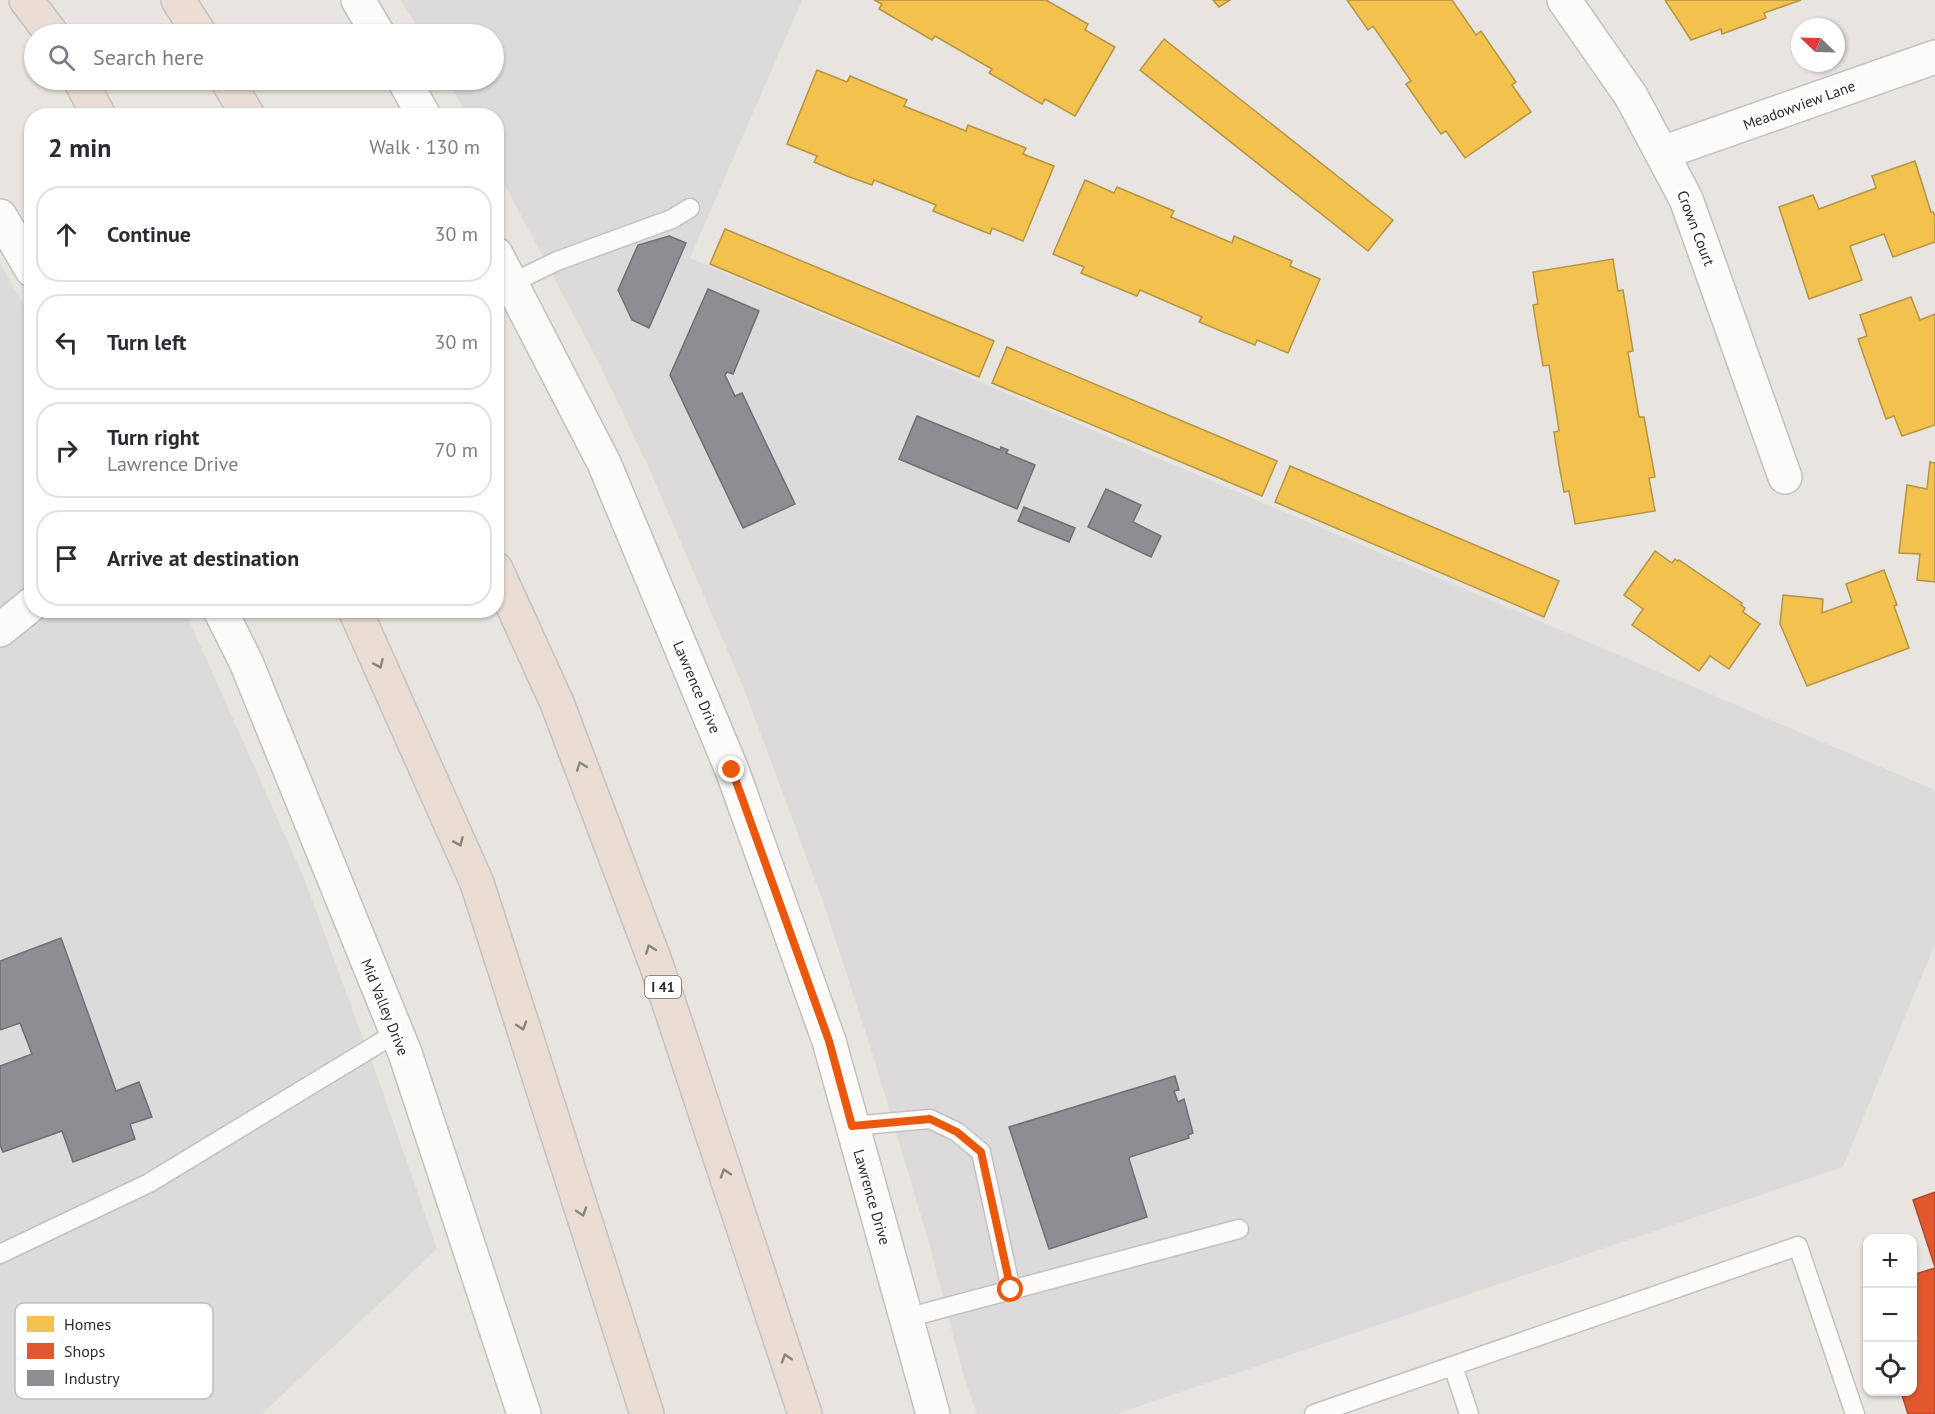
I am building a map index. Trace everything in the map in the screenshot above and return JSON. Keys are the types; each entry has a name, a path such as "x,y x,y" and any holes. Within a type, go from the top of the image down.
{"highway":[{"path":"26,0 44,24"},
{"path":"178,0 194,24"},
{"path":"85,90 95,108"},
{"path":"233,90 243,108"},
{"name":"I 41","path":"504,587 557,703 656,964 805,1414"},
{"path":"359,618 477,883 647,1414"}],"street":[{"path":"358,0 372,24"},
{"name":"Crown Court","path":"1564,0 1631,96 1686,198 1785,477"},
{"name":"Meadowview Lane","path":"1662,153 1935,57"},
{"path":"410,90 420,108"},
{"path":"0,216 24,256"},
{"name":"Lawrence Drive","path":"504,268 603,463 732,770 829,1041 933,1414"},
{"name":"Mid Valley Drive","path":"224,618 246,662 396,1033 524,1414"}],"lane":[{"path":"512,283 557,261 672,219 690,208"},
{"path":"0,1254 149,1183 396,1033"},
{"path":"852,1126 930,1119 957,1132 981,1152 1011,1290"},
{"path":"906,1318 1239,1229"},
{"path":"1314,1414 1798,1246 1855,1414"},
{"path":"1453,1366 1469,1414"}],"shaded area":[{"path":"401,0 802,0 690,258 1935,790 1935,944 1843,1167 1116,1414 977,1414 963,1374 930,1246 872,1052 823,902 744,689 648,466 599,363 504,183 504,108 463,108 453,90 504,90 504,24 415,24"},
{"path":"0,262 24,306 24,618 188,618 304,878 385,1098 437,1249 262,1414 0,1414"}],"building: Homes":[{"path":"874,0 1046,0 1088,24 1085,30 1115,47 1075,116 1045,99 1042,104 989,73 992,69 935,36 932,40 879,9 882,4"},
{"path":"1213,0 1230,0 1219,7"},
{"path":"1347,0 1452,0 1476,35 1481,31 1516,82 1512,85 1531,112 1465,158 1446,131 1441,134 1426,113 1406,84 1411,81 1373,26 1368,30"},
{"path":"1665,0 1801,0 1764,13 1766,18 1722,34 1721,29 1691,40"},
{"path":"1164,39 1393,220 1368,251 1140,70"},
{"path":"817,70 847,82 850,76 907,100 904,106 966,131 968,125 1026,148 1023,154 1054,166 1023,241 992,228 990,234 933,211 936,205 874,180 872,185 847,176 814,162 817,156 787,144"},
{"path":"1915,161 1931,212 1935,216 1935,242 1893,257 1884,234 1850,246 1862,280 1809,299 1779,207 1813,195 1819,209 1876,188 1872,176"},
{"path":"1085,180 1114,193 1117,187 1174,211 1171,217 1232,243 1234,236 1292,261 1290,266 1320,279 1288,353 1257,340 1255,345 1199,322 1202,317 1140,290 1137,296 1081,273 1084,267 1053,254"},
{"path":"725,229 994,341 979,377 710,264"},
{"path":"1613,259 1618,291 1623,290 1633,351 1628,352 1639,417 1644,417 1655,477 1649,478 1655,511 1575,524 1569,491 1564,492 1559,465 1554,432 1559,431 1549,365 1543,366 1533,305 1538,304 1533,272"},
{"path":"1911,297 1920,320 1935,314 1935,425 1902,436 1894,416 1886,419 1858,339 1867,336 1860,315"},
{"path":"1007,347 1277,461 1262,496 992,383"},
{"path":"1930,462 1935,463 1935,582 1917,580 1920,554 1899,553 1907,485 1927,489"},
{"path":"1290,466 1559,581 1544,617 1275,502"},
{"path":"1655,551 1672,563 1675,559 1679,560 1742,603 1741,605 1745,608 1743,612 1760,624 1729,669 1710,656 1699,671 1632,625 1643,609 1624,595"},
{"path":"1884,570 1909,648 1807,686 1780,624 1783,595 1823,599 1822,613 1852,602 1846,584"}],"building: Shops":[{"path":"1935,1192 1935,1267 1913,1200"},
{"path":"1935,1268 1935,1414 1908,1414 1902,1396 1917,1396 1917,1273"}],"building: Industry":[{"path":"669,236 686,243 649,328 632,320 618,290 638,245"},
{"path":"708,289 759,311 733,374 727,372 725,375 735,396 742,393 795,504 743,528 670,375"},
{"path":"917,416 1000,450 1001,447 1008,450 1006,453 1035,465 1017,509 899,459"},
{"path":"1106,489 1141,505 1133,522 1161,536 1151,557 1088,527"},
{"path":"1024,507 1075,528 1069,542 1018,521"},
{"path":"61,938 116,1091 139,1082 152,1117 130,1124 135,1139 73,1162 62,1131 3,1152 0,1145 0,1066 32,1054 20,1023 0,1030 0,961"},
{"path":"1175,1076 1179,1090 1174,1091 1178,1102 1184,1099 1193,1133 1188,1135 1189,1138 1129,1159 1147,1217 1049,1249 1009,1127"}],"route":[{"path":"732,770 829,1041 852,1126 930,1119 957,1132 981,1152 1011,1290"}]}
